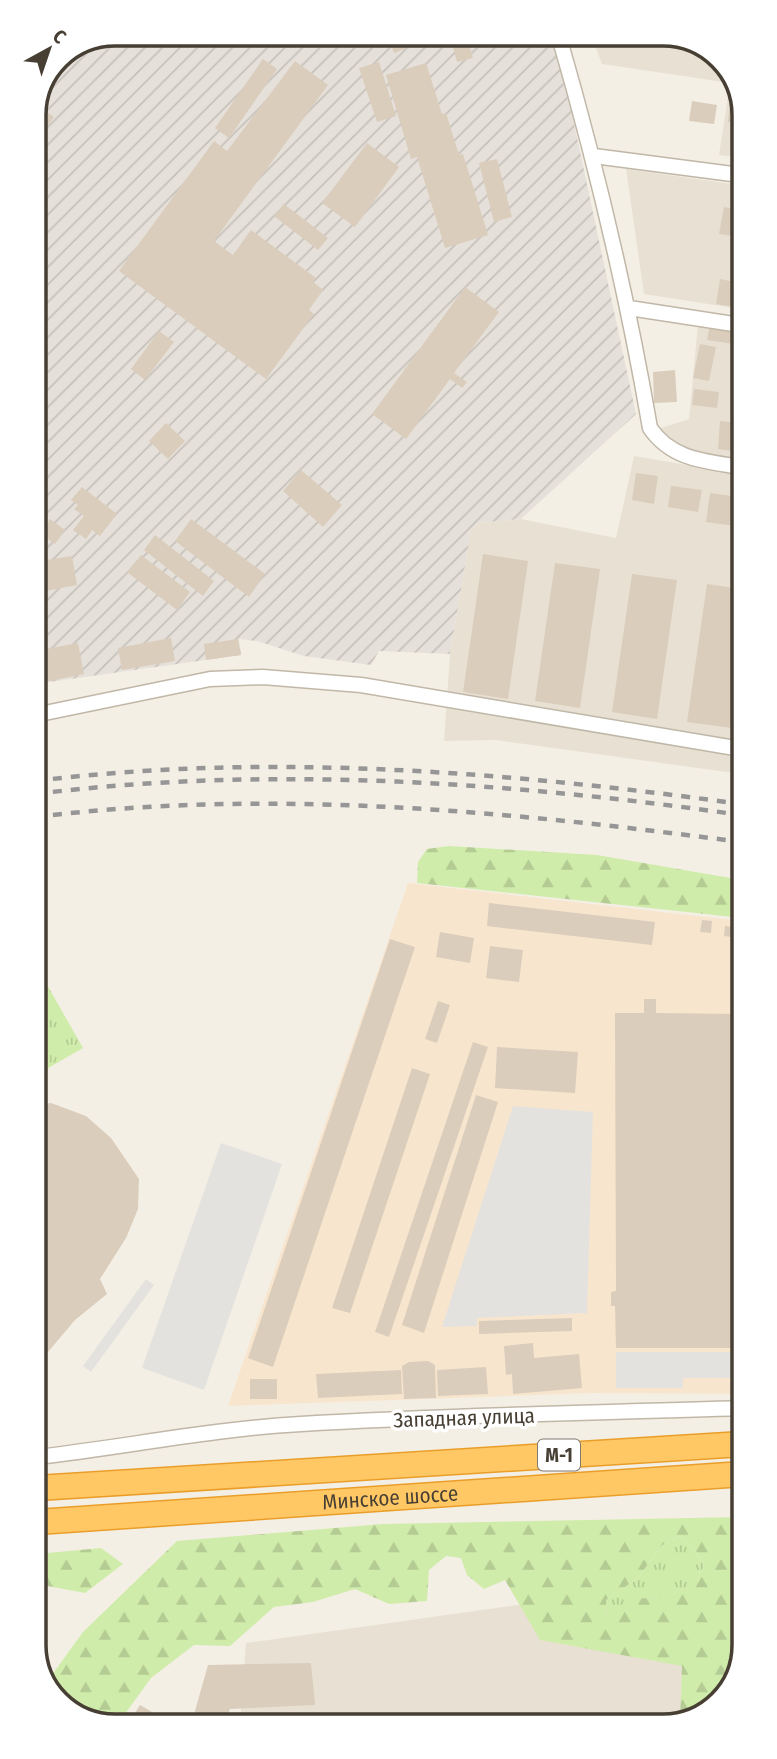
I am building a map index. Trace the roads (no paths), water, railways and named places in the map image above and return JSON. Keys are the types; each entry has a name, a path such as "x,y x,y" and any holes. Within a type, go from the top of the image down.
{"highway":[{"name":"Минское шоссе","path":"46,1487 732,1445"},
{"name":"Минское шоссе","path":"46,1521 732,1475"}],"street":[{"path":"562,46 594,156 629,308 650,428 661,444 688,458 732,466"},
{"path":"594,156 732,174"},
{"path":"629,308 732,324"},
{"path":"46,713 210,679 263,677 361,685 732,747"},
{"name":"Западная улица","path":"46,1456 186,1434 301,1424 732,1408"},
{"path":"46,1479 116,1482"}],"railway":[{"path":"46,780 123,772 300,767 477,775 732,803"},
{"path":"46,793 211,780 389,781 566,794 732,814"},
{"path":"46,816 124,808 213,804 389,807 565,821 732,841"}]}
